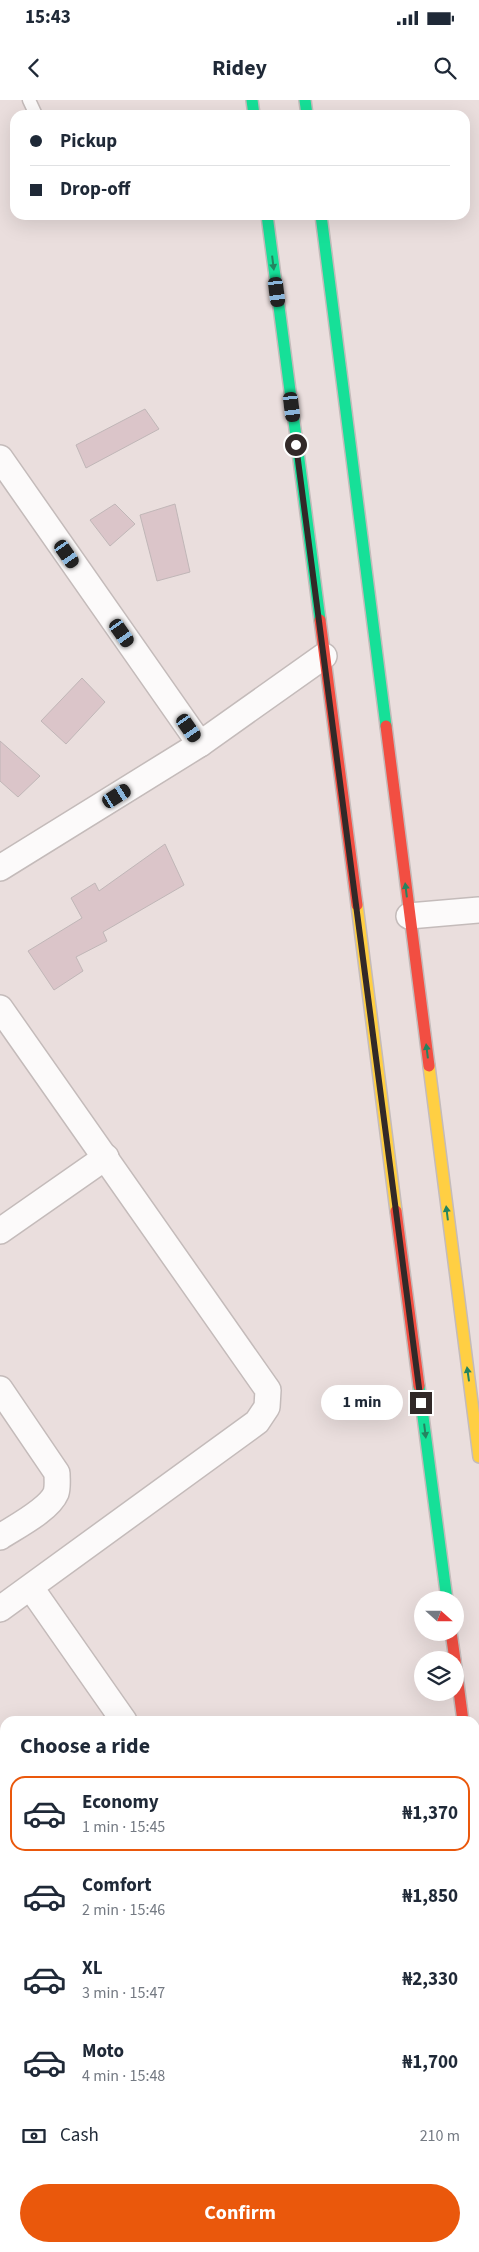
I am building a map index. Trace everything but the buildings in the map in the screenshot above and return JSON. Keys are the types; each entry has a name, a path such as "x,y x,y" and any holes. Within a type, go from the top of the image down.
{"main road":[{"path":"268,220 446,1591"},
{"path":"322,220 479,1457"},
{"path":"460,1701 462,1716"}],"street":[{"path":"0,458 200,744"},
{"path":"0,868 200,744 324,656"},
{"path":"409,916 479,910"},
{"path":"0,1008 268,1390 267,1407 257,1422 0,1609"},
{"path":"0,1232 106,1157"},
{"path":"0,1389 56,1473 58,1483 56,1492 47,1505 0,1537"},
{"path":"31,1588 121,1716"}],"traffic: fast":[{"path":"252,100 253,110"},
{"path":"305,100 306,110"},
{"path":"268,220 320,620"},
{"path":"322,220 386,726"},
{"path":"419,1386 446,1591"}],"traffic: slow":[{"path":"357,905 396,1211"},
{"path":"429,1066 479,1457"}],"traffic: jam":[{"path":"320,620 357,905"},
{"path":"386,726 429,1066"},
{"path":"396,1211 419,1386"},
{"path":"452,1641 454,1651"},
{"path":"460,1701 462,1716"}],"route":[{"path":"296,445 421,1403"}]}
